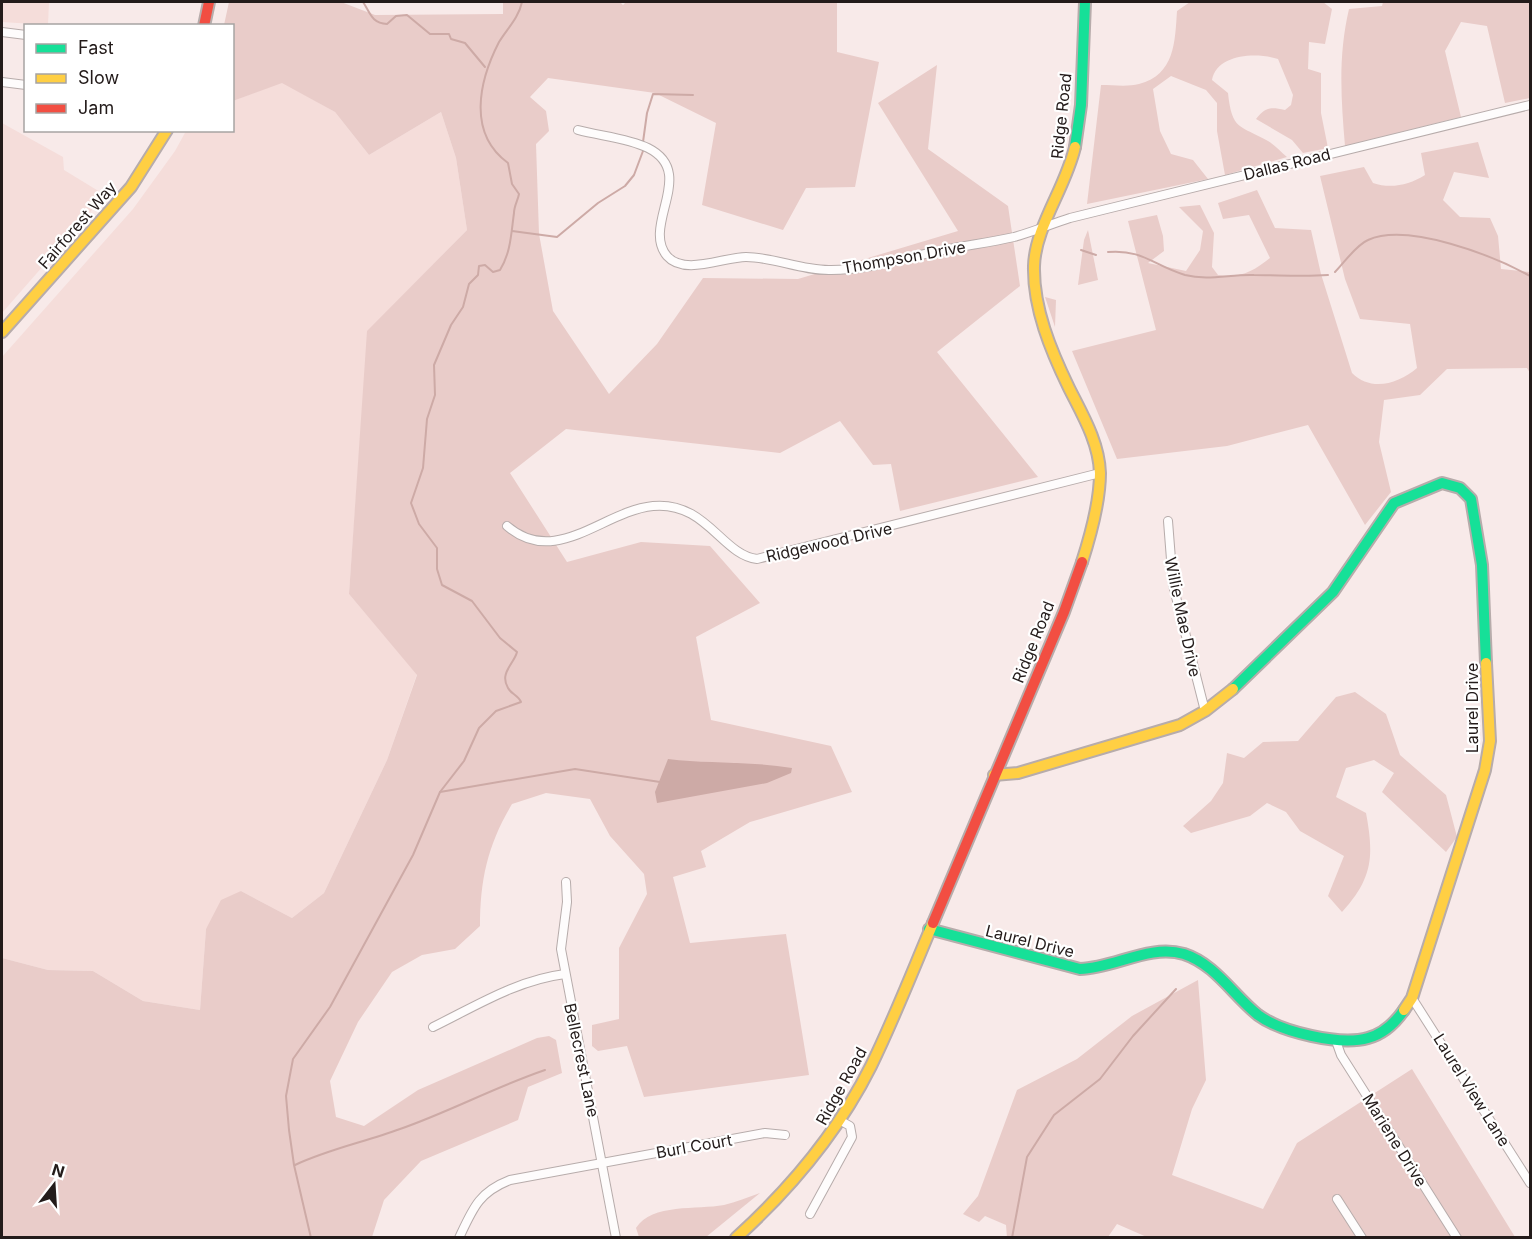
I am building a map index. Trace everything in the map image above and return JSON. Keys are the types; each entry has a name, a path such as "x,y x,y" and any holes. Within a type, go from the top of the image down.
{"street":[{"path":"204,24 209,2"},
{"name":"Ridge Road","path":"736,1238 798,1177 841,1120 871,1066 994,776 1075,576 1096,506 1100,473 1092,438 1056,357 1038,300 1035,257 1045,226 1067,178 1075,146 1085,2"},
{"path":"2,32 24,35"},
{"path":"2,82 24,85"},
{"name":"Dallas Road","path":"1045,226 1530,105"},
{"name":"Thompson Drive","path":"578,130 648,148 663,162 670,178 671,188 661,225 661,240 667,256 679,264 748,257 815,270 844,269 1012,237 1045,226"},
{"name":"Fairforest Way","path":"2,332 130,187 166,132"},
{"name":"Ridgewood Drive","path":"507,526 523,537 556,542 645,507 667,506 693,514 744,555 757,559 1100,473"},
{"name":"Laurel Drive","path":"929,929 1080,969 1099,968 1156,952 1179,952 1209,967 1251,1010 1266,1021 1336,1041 1357,1041 1381,1034 1401,1018 1412,998 1485,770 1490,741 1482,565 1472,505 1466,492 1442,483 1414,492 1394,503 1333,592 1242,683 1205,711 1146,737 1018,773 994,776"},
{"name":"Willie Mae Drive","path":"1168,521 1173,585 1205,711"},
{"name":"Bellecrest Lane","path":"566,882 567,902 561,949 616,1238"},
{"path":"433,1027 521,984 537,978 565,974"},
{"name":"Laurel View Lane","path":"1412,998 1530,1183"},
{"name":"Mariene Drive","path":"1336,1041 1341,1054 1457,1238"},
{"path":"810,1214 852,1137 850,1126 841,1120"},
{"name":"Burl Court","path":"459,1238 474,1205 491,1187 510,1180 765,1133 785,1135"},
{"path":"1337,1199 1362,1238"}],"shaded area":[{"path":"2,2 49,2 48,24 2,22"},
{"path":"229,2 341,2 375,15 503,14 503,2 620,2 623,5 626,2 837,2 837,52 879,62 855,187 806,188 783,230 702,205 716,123 655,93 548,78 530,97 546,111 549,131 536,144 539,234 553,311 609,394 657,344 703,278 798,279 958,231 878,103 937,65 928,149 1008,206 1020,286 937,352 1038,477 900,511 891,464 873,465 840,421 780,453 566,429 510,473 567,562 641,542 710,546 760,603 696,637 711,720 831,746 852,792 750,822 701,851 706,867 673,877 690,943 786,934 809,1075 644,1097 627,1046 598,1051 592,1046 592,1025 619,1019 619,948 647,894 644,874 610,836 590,799 546,793 512,804 497,833 484,877 480,926 455,949 422,955 392,972 358,1022 330,1081 336,1117 364,1126 418,1090 537,1038 549,1036 556,1040 562,1073 528,1087 518,1120 421,1161 384,1200 372,1237 2,1237 2,958 48,970 93,971 143,1001 200,1010 206,929 221,900 241,891 292,918 324,893 387,760 417,675 349,594 367,331 467,230 456,158 441,112 369,155 335,112 282,83 234,101 234,24 224,24"},
{"path":"1190,2 1323,2 1332,9 1325,44 1309,42 1308,69 1321,73 1321,113 1328,148 1303,153 1292,140 1256,119 1269,109 1285,110 1291,105 1293,95 1278,59 1259,56 1239,57 1221,65 1215,71 1212,80 1228,93 1235,121 1244,129 1271,143 1287,157 1225,175 1217,131 1217,103 1206,90 1171,76 1153,89 1160,131 1171,154 1193,160 1208,179 1087,204 1101,85 1135,85 1151,80 1160,73 1174,45 1177,11"},
{"path":"1383,2 1530,2 1530,98 1505,103 1487,26 1461,22 1445,51 1461,117 1345,146 1342,60 1349,9 1382,6"},
{"path":"282,82 335,112 369,155 441,112 456,158 467,230 368,331 349,594 417,674 387,760 324,893 292,918 241,891 206,929 200,1010 143,1001 93,971 48,970 2,958 2,357 133,209 175,151 185,132 234,132 234,101"},
{"path":"2,123 63,157 64,170 105,195 2,313"},
{"path":"1478,142 1489,178 1454,172 1443,200 1460,217 1490,218 1498,236 1501,269 1530,272 1530,373 1527,368 1447,369 1420,395 1384,400 1379,442 1391,492 1365,525 1308,425 1227,446 1117,459 1072,351 1156,330 1128,221 1157,215 1163,236 1164,251 1148,263 1186,271 1200,250 1203,231 1179,207 1200,205 1214,233 1212,267 1218,275 1239,275 1258,267 1270,258 1249,215 1223,219 1218,203 1257,190 1275,228 1311,230 1321,274 1352,373 1368,382 1385,384 1410,374 1417,368 1410,324 1360,319 1345,279 1320,176 1364,167 1373,183 1386,186 1400,185 1425,175 1421,153"},
{"path":"1088,230 1098,280 1078,285 1084,240"},
{"path":"1045,297 1056,300 1055,327"},
{"path":"1355,692 1386,714 1400,755 1446,795 1457,837 1446,852 1382,792 1394,773 1374,760 1346,768 1336,797 1366,813 1370,854 1369,866 1360,888 1342,912 1328,896 1344,856 1300,831 1286,812 1267,803 1250,816 1191,833 1183,826 1211,801 1223,783 1227,753 1244,758 1263,742 1298,741 1336,697"},
{"path":"668,759 792,768 791,773 767,783 657,803 655,792"},
{"path":"1198,980 1206,1080 1192,1109 1172,1175 1263,1209 1297,1143 1412,1069 1515,1237 1149,1238 1117,1224 1108,1237 1007,1238 1006,1225 985,1216 979,1222 963,1214 978,1196 1017,1090 1077,1059 1132,1016"},
{"path":"760,1193 706,1237 639,1237 636,1228 643,1220 664,1211 724,1205"}],"waterway":[{"path":"363,2 377,22 387,24 396,16 407,15 430,34 449,34 451,39 465,43 485,67"},
{"path":"311,1238 294,1165 289,1130 286,1096 293,1059 330,1007 413,855 440,792 464,761 479,728 496,711 521,702 509,690 505,678 517,652 500,638 472,601 442,585 437,569 437,548 419,524 411,503 423,468 427,419 435,395 434,365 451,325 463,307 469,284 478,275 479,266 485,265 493,272 500,270 508,250 519,194 512,184 508,163 495,151 486,137 481,106 482,90 492,57 499,42 516,18 522,2"},
{"path":"643,142 647,113 653,94 693,95"},
{"path":"512,231 557,237 598,203 625,186 634,175 643,151"},
{"path":"1335,272 1364,242 1385,236 1405,235 1427,238 1473,251 1530,276"},
{"path":"1081,250 1096,255"},
{"path":"1108,252 1130,253 1194,277 1328,275"},
{"path":"440,792 575,769 660,782"},
{"path":"1012,1238 1027,1157 1054,1115 1100,1079 1133,1036 1176,989"},
{"path":"295,1165 321,1154 387,1134 545,1070"}],"traffic: fast":[{"path":"1075,147 1081,105 1085,2"},
{"path":"1233,689 1333,592 1394,503 1442,483 1460,488 1471,499 1482,565 1486,663"},
{"path":"929,929 1080,969 1158,952 1184,954 1214,972 1249,1007 1268,1021 1296,1032 1327,1039 1356,1040 1379,1034 1404,1010"}],"traffic: slow":[{"path":"2,332 131,187 166,132"},
{"path":"1075,147 1040,237 1036,251 1034,282 1044,329 1097,450 1100,473 1097,507 1082,562"},
{"path":"1404,1010 1412,998 1485,770 1490,741 1486,663"},
{"path":"994,775 1018,773 1180,725 1205,711 1233,689"},
{"path":"736,1238 794,1179 844,1114 871,1066 933,923"}],"traffic: jam":[{"path":"204,24 209,2"},
{"path":"933,923 1064,612 1082,562"}]}
